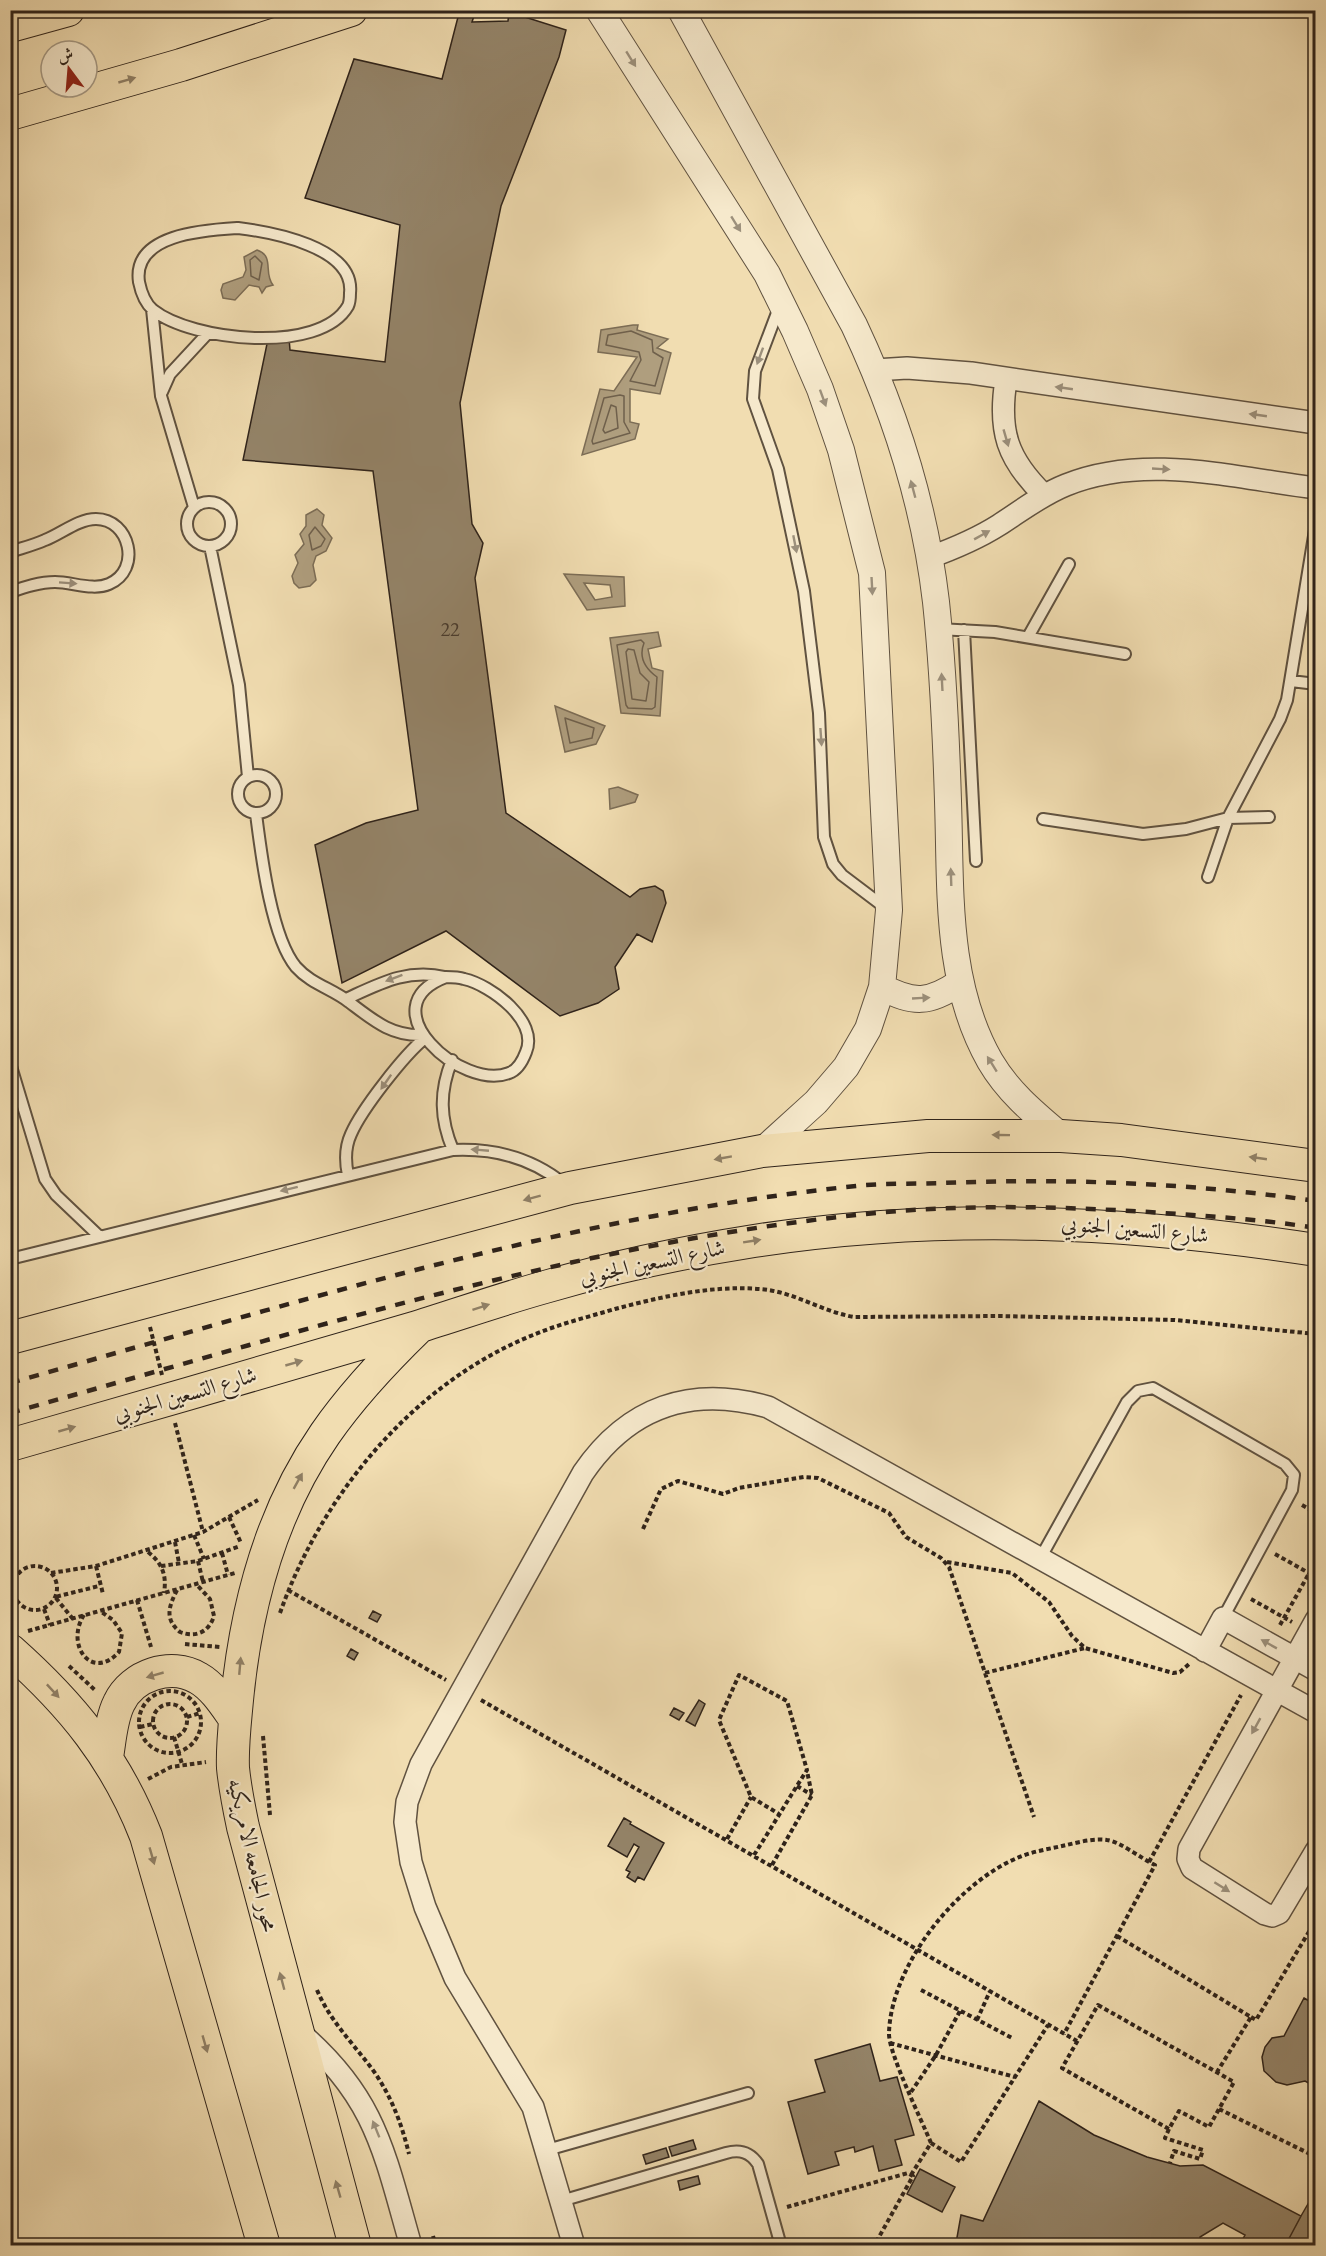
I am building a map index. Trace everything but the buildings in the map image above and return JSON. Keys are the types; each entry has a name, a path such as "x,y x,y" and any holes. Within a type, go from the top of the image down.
{"main road":[{"path":"10,26 68,10"},
{"path":"10,114 181,65 351,10"},
{"path":"10,1338 570,1188 762,1151 928,1136 1061,1136 1310,1160"},
{"name":"شارع التسعين الجنوبي","path":"10,1445 419,1326 543,1287 684,1253 796,1235 899,1225 992,1222 1109,1225 1188,1232 1316,1250"},
{"name":"محور الجامعه الامريكيه","path":"355,2246 243,1827 233,1767 249,1723 242,1646 254,1556 324,1436 368,1378 419,1326"},
{"path":"16,1642 39,1675 75,1714 107,1757 130,1795 146,1836 264,2246"},
{"path":"107,1757 119,1702 133,1684 153,1673 176,1671 198,1678 249,1723"}],"street":[{"path":"681,10 815,251 875,370 898,433 928,558 938,629 948,775 954,949 959,983 973,1028 991,1063 1016,1097 1061,1136"},
{"path":"610,16 767,274 781,302 820,389 841,450 872,573 889,910 882,987 868,1029 846,1066 816,1102 762,1151"},
{"path":"875,370 939,370 1316,423"},
{"path":"1006,380 1002,406 1004,432 1012,456 1026,477 1044,495"},
{"path":"928,558 980,537 1044,495 1089,477 1135,469 1162,469 1316,488"},
{"path":"882,987 900,997 921,1000 942,995 959,983"},
{"path":"574,2246 533,2108 467,2001 444,1955 425,1907 406,1842 407,1802 413,1782 463,1689 595,1455 618,1433 644,1415 684,1401 726,1398 768,1407 1316,1712"},
{"path":"1205,1651 1223,1618 1316,1670"},
{"path":"1312,1626 1189,1849 1188,1859 1192,1868 1264,1914 1272,1916 1279,1913 1316,1851"},
{"path":"295,2028 337,2067 356,2092 371,2119 383,2147 411,2246"}],"lane":[{"path":"238,228 280,235 320,250 346,273 351,285 349,304 339,318 320,328 290,336 242,339 208,333 168,319 152,309 141,292 138,273 143,258 156,246 174,237 194,232 238,228"},
{"path":"781,302 755,371 753,399 778,469 804,591 819,713 824,837 833,864 842,875 889,910"},
{"path":"152,309 161,396 194,507"},
{"path":"161,396 170,374 208,333"},
{"path":"207,501 220,504 230,515 231,529 223,541 210,546 197,543 188,532 187,519 194,507 207,501"},
{"path":"10,552 43,542 80,522 95,519 110,522 116,526 129,545 129,560 122,574 110,583 96,587 52,582 10,592"},
{"path":"1208,878 1228,818 1280,719 1291,681 1316,524"},
{"path":"210,546 239,685 248,777"},
{"path":"1028,637 1070,564"},
{"path":"938,629 1028,637 1125,654"},
{"path":"964,630 976,861"},
{"path":"1291,681 1316,684"},
{"path":"258,775 267,778 274,786 276,795 273,805 266,811 256,814 246,811 240,803 237,793 241,784 248,777 258,775"},
{"path":"256,814 261,857 281,938 287,953 297,967 310,979 346,999 386,1029 399,1034 423,1036"},
{"path":"1042,819 1143,834 1186,829 1228,818 1269,817"},
{"path":"346,999 409,973 446,977 464,979 494,993 518,1016 527,1032 528,1048 522,1062 510,1073 494,1075 478,1072 452,1060 423,1036 415,1018 416,1004 422,992 432,982 446,977"},
{"path":"348,1175 346,1153 351,1132 403,1058 423,1036"},
{"path":"452,1060 446,1077 441,1107 445,1129 453,1150"},
{"path":"10,1063 45,1179 56,1195 99,1236"},
{"path":"10,1259 453,1150 474,1149 523,1158 547,1170 570,1188"},
{"path":"1041,1557 1127,1402 1138,1391 1145,1388 1160,1391 1285,1464 1292,1471 1294,1480 1292,1490 1223,1618"},
{"path":"547,2150 748,2093"},
{"path":"561,2201 726,2152 740,2151 754,2158 758,2164 781,2246"}],"path":[{"path":"277,1622 288,1590 304,1557 343,1493 391,1433 430,1396 478,1362 533,1334 637,1303 721,1290 760,1289 798,1296 833,1312 854,1317 1000,1316 1175,1320 1316,1334"},
{"path":"643,1529 658,1494 672,1482 685,1481 723,1494 740,1488 812,1477 889,1513 906,1537 946,1562 1012,1573 1049,1602 1072,1636 1085,1648 1173,1674 1180,1672 1205,1651"},
{"path":"44,1609 27,1608 15,1597 15,1580 20,1573 36,1567 51,1573 96,1566 147,1551 194,1535 268,1494"},
{"path":"229,1517 254,1556 288,1590 1077,2041"},
{"path":"194,1535 204,1559"},
{"path":"175,1542 179,1563"},
{"path":"1262,1546 1316,1577"},
{"path":"147,1551 165,1574 165,1593"},
{"path":"161,1566 198,1561 222,1552 254,1556"},
{"path":"222,1552 228,1575"},
{"path":"16,1642 50,1625 228,1575 254,1556"},
{"path":"198,1561 202,1582"},
{"path":"1269,1644 1316,1561"},
{"path":"946,1562 1034,1817"},
{"path":"96,1566 99,1586 103,1594"},
{"path":"44,1609 55,1597 57,1588 51,1573"},
{"path":"177,1589 168,1610 169,1618 180,1632 197,1635 211,1624 214,1616 210,1599 196,1584"},
{"path":"55,1597 99,1586"},
{"path":"1238,1592 1284,1618 1312,1626"},
{"path":"55,1597 73,1618"},
{"path":"137,1600 151,1647"},
{"path":"44,1609 50,1625"},
{"path":"84,1615 76,1636 81,1653 93,1662 105,1662 119,1652 122,1633 113,1620 100,1611"},
{"path":"985,1673 1085,1648"},
{"path":"772,1865 812,1795 788,1701 739,1675 719,1720 751,1797 779,1814"},
{"path":"1149,1862 1251,1677"},
{"path":"164,1691 182,1693 190,1698 200,1713 201,1723 194,1741 178,1752 170,1753 153,1748 147,1742 140,1727 142,1708 148,1701 164,1691"},
{"path":"166,1704 179,1706 187,1717 184,1730 174,1737 160,1735 153,1724 155,1711 166,1704"},
{"path":"187,1717 200,1713"},
{"path":"249,1723 266,1788 272,1825"},
{"path":"140,1727 153,1724"},
{"path":"174,1737 182,1764"},
{"path":"130,1795 151,1776 182,1764 202,1762 233,1767"},
{"path":"754,1855 807,1770"},
{"path":"797,1786 812,1795"},
{"path":"727,1839 751,1797"},
{"path":"1048,2025 961,2162 931,2143 889,2042 895,1999 916,1949 930,1929 963,1896 994,1871 1022,1856 1084,1841 1108,1839 1155,1865 1064,2034"},
{"path":"1117,1936 1256,2020 1316,1920"},
{"path":"314,1981 338,2030 364,2059 386,2091 404,2132 410,2157"},
{"path":"921,1990 1012,2038"},
{"path":"977,2020 990,1991"},
{"path":"1169,2129 1062,2068 1098,2005 1234,2082 1209,2127 1179,2110 1169,2129 1164,2138 1203,2150 1200,2159 1174,2151 1170,2163"},
{"path":"910,2092 936,2055 960,2011"},
{"path":"1217,2072 1251,2017"},
{"path":"889,2042 1015,2077"},
{"path":"1218,2109 1316,2157"},
{"path":"874,2246 911,2175 931,2143"},
{"path":"772,2211 908,2173 911,2175"},
{"path":"432,2235 436,2246"}],"water":[{"path":"257,250 266,256 273,285 266,287 262,293 259,287 249,285 235,300 223,298 221,290 223,284 243,277 246,270 244,257"},
{"path":"638,325 637,330 668,339 657,348 671,353 660,394 630,389 630,422 639,424 635,439 582,455 600,389 614,391 637,357 598,352 601,330"},
{"path":"317,509 324,515 322,525 332,538 326,551 316,556 313,565 316,580 310,586 299,588 292,576 298,563 295,555 304,544 300,534 306,526 306,515"},
{"path":"564,574 624,577 625,606 587,610","holes":["584,583 610,585 612,597 595,600"]},
{"path":"658,632 661,646 648,649 652,668 663,671 660,716 621,713 610,638"},
{"path":"555,706 605,726 596,744 565,752"},
{"path":"618,787 638,795 635,802 610,809 609,789"}],"railway":[{"path":"10,1383 429,1266 641,1218 748,1200 867,1185 1035,1181 1176,1186 1316,1201"},
{"path":"10,1413 429,1296 641,1248 748,1229 892,1211 1002,1207 1149,1212 1253,1220 1316,1228"}]}
